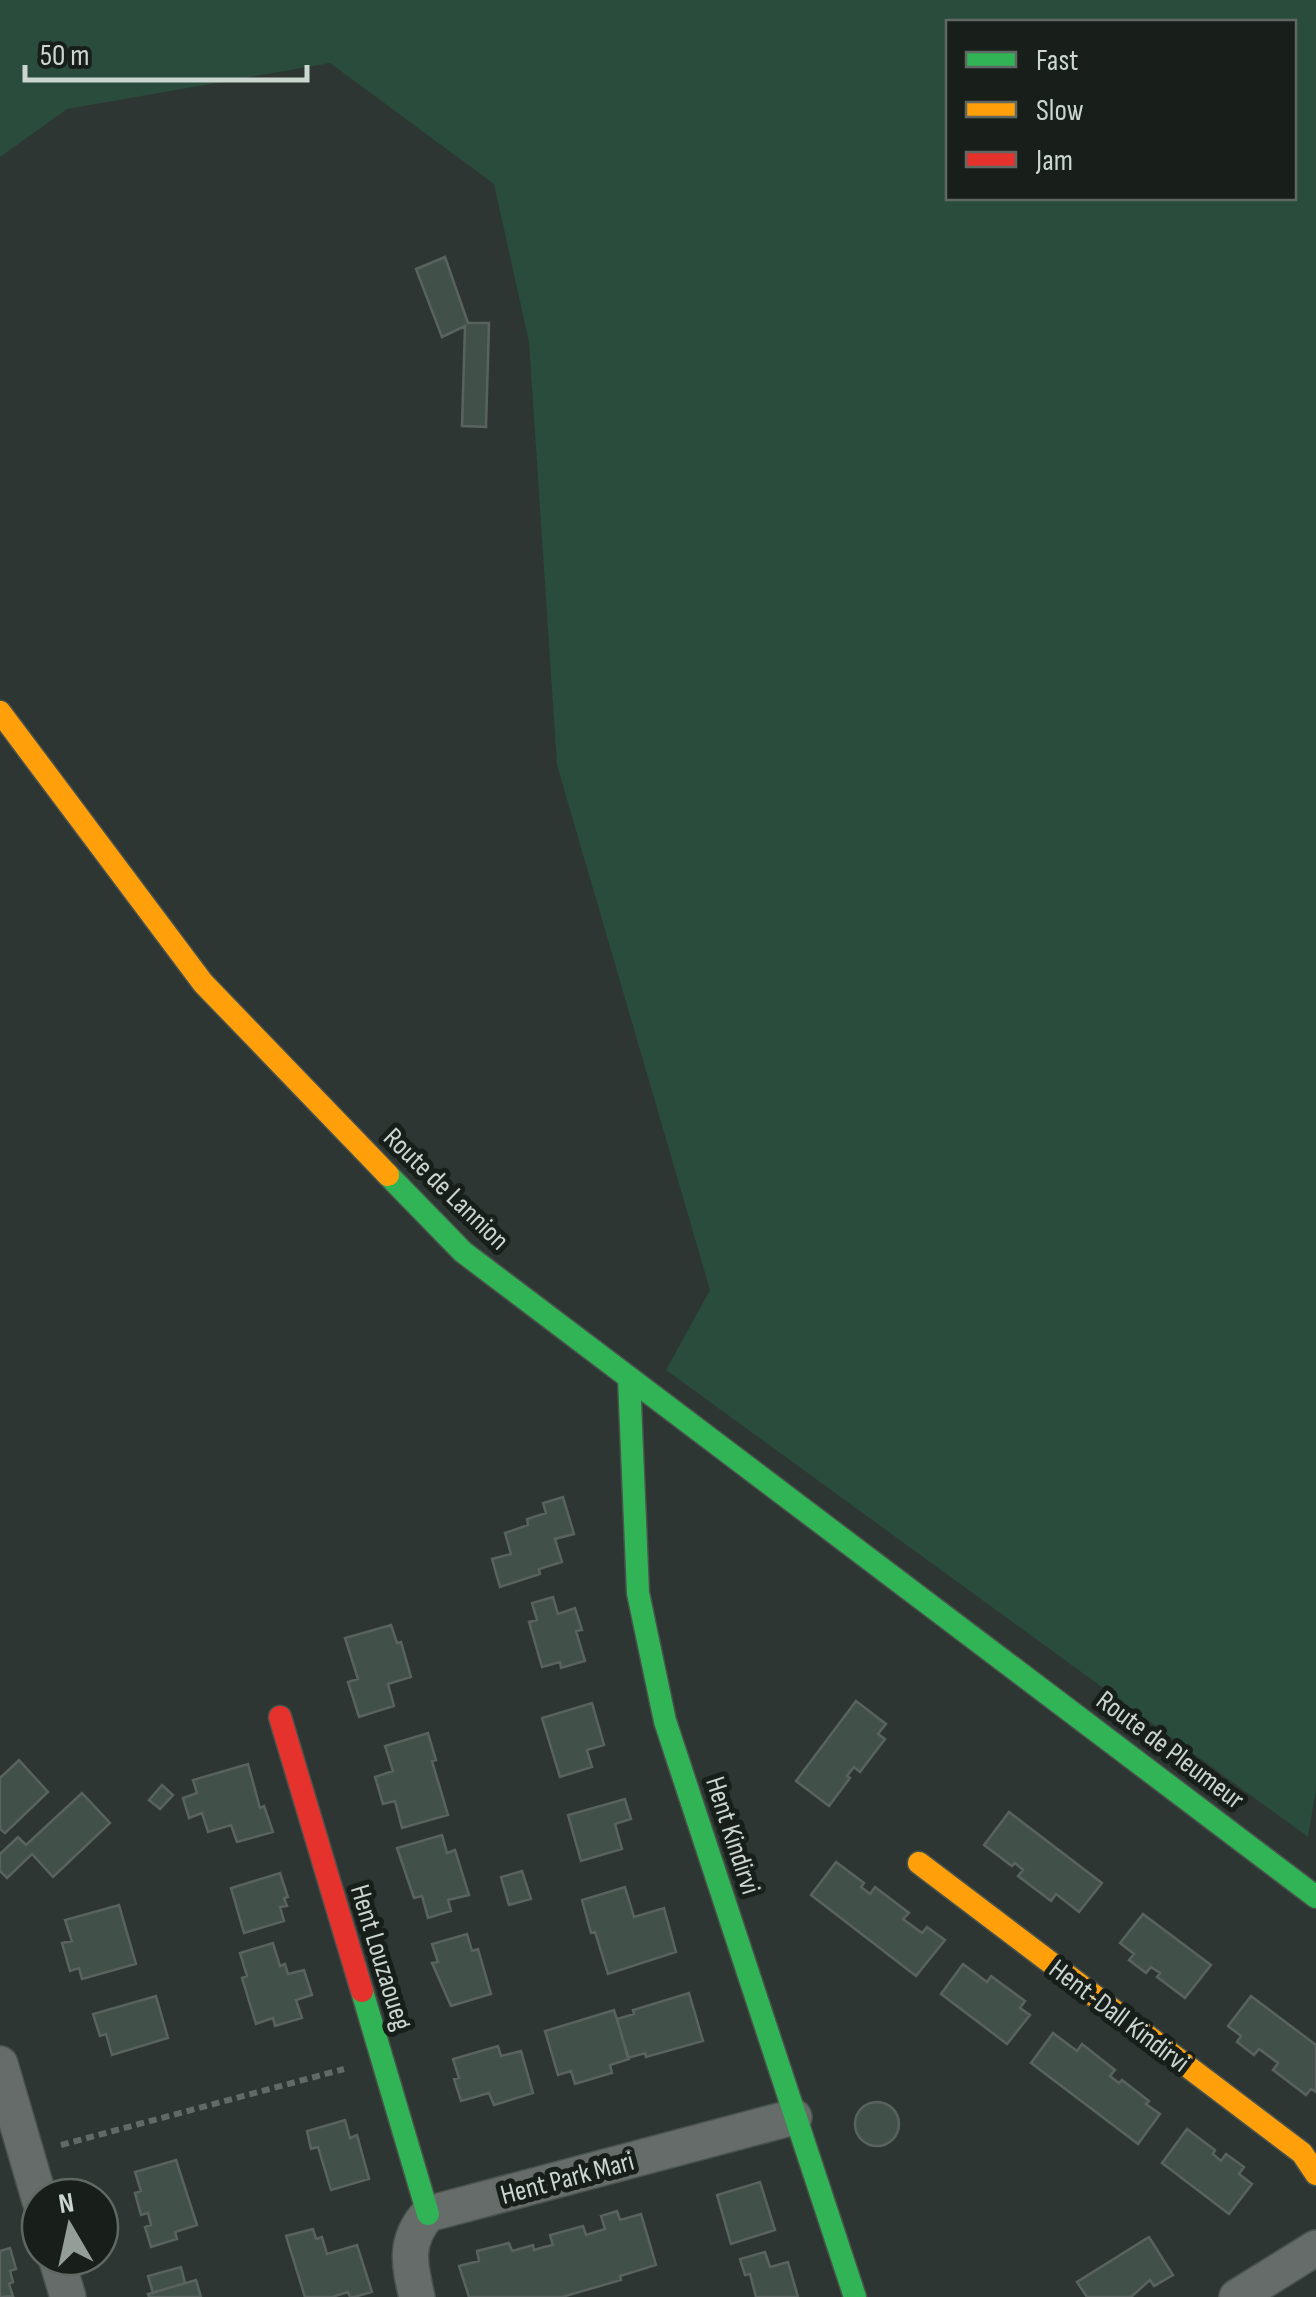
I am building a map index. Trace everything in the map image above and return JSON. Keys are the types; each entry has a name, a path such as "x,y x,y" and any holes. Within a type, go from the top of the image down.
{"street":[{"name":"Route de Lannion","path":"0,712 203,983 463,1252 990,1649"},
{"name":"Hent Kindirvi","path":"630,1378 638,1593 665,1721 855,2297"},
{"name":"Route de Pleumeur","path":"990,1649 1316,1897"},
{"name":"Hent Louzaoueg","path":"280,1717 428,2214"},
{"name":"Hent-Dall Kindirvi","path":"919,1863 1302,2153 1316,2174"},
{"path":"0,2064 33,2177"},
{"name":"Hent Park Mari","path":"428,2214 794,2117"},
{"path":"418,2297 409,2251 412,2236 428,2214"},
{"path":"1237,2297 1316,2248"}],"path":[{"path":"26,2154 382,2059"}],"green space":[{"path":"0,0 1316,0 1316,1789 1308,1837 666,1370 710,1290 557,765 529,342 494,184 330,63 67,109 0,157"}],"building":[{"path":"445,257 468,323 489,323 486,427 462,426 465,326 442,337 416,269"},
{"path":"563,1497 574,1534 555,1539 562,1562 500,1587 492,1559 511,1554 505,1533 546,1513 543,1503"},
{"path":"553,1597 558,1614 575,1608 582,1630 576,1631 585,1661 561,1668 560,1662 542,1667 529,1622 537,1620 532,1603"},
{"path":"391,1625 397,1643 401,1642 411,1677 388,1684 394,1706 359,1717 348,1682 358,1679 345,1638"},
{"path":"856,1701 886,1724 878,1734 885,1739 860,1772 854,1767 829,1806 796,1781"},
{"path":"592,1703 604,1745 587,1750 592,1767 560,1777 542,1718"},
{"path":"428,1733 448,1815 402,1828 395,1801 383,1804 375,1777 393,1771 385,1746"},
{"path":"19,1760 48,1792 5,1833 0,1829 0,1778"},
{"path":"248,1764 260,1808 264,1806 273,1832 237,1842 231,1825 208,1832 202,1813 189,1818 183,1798 197,1793 193,1780"},
{"path":"162,1785 173,1795 160,1809 149,1800"},
{"path":"82,1793 110,1823 53,1877 32,1854 7,1878 0,1871 0,1854 18,1837 26,1845"},
{"path":"625,1799 631,1819 615,1824 622,1849 581,1861 568,1815"},
{"path":"1009,1812 1102,1883 1079,1912 1056,1894 1051,1901 1018,1876 1023,1870 1015,1863 1012,1866 984,1845"},
{"path":"442,1835 447,1853 455,1850 469,1895 448,1900 451,1911 428,1918 422,1896 414,1898 397,1848"},
{"path":"836,1862 864,1883 861,1887 870,1894 875,1887 909,1913 903,1919 922,1933 927,1927 945,1940 916,1976 811,1895"},
{"path":"522,1871 531,1899 509,1905 501,1877"},
{"path":"280,1873 288,1897 284,1898 287,1906 280,1907 284,1921 244,1933 231,1888"},
{"path":"625,1887 634,1917 664,1908 676,1952 608,1974 582,1900"},
{"path":"119,1905 136,1964 82,1979 79,1968 70,1971 62,1943 72,1941 65,1920"},
{"path":"1143,1914 1211,1965 1185,1998 1157,1977 1160,1973 1151,1967 1146,1973 1129,1960 1134,1954 1120,1943"},
{"path":"467,1934 472,1951 478,1949 491,1994 451,2006 432,1963 438,1962 432,1944"},
{"path":"273,1943 280,1966 285,1964 288,1974 304,1970 312,1995 296,2000 302,2018 275,2026 273,2018 256,2024 242,1978 247,1976 240,1953"},
{"path":"963,1964 987,1982 991,1976 1025,2001 1020,2008 1030,2015 1007,2044 941,1994"},
{"path":"689,1993 703,2041 646,2057 645,2053 628,2058 617,2019 634,2014 633,2010"},
{"path":"156,1996 168,2038 112,2055 106,2034 100,2036 93,2014"},
{"path":"1251,1996 1316,2045 1316,2092 1311,2089 1306,2095 1273,2070 1278,2063 1259,2049 1254,2055 1237,2042 1241,2036 1228,2026"},
{"path":"614,2010 629,2059 610,2065 612,2073 575,2084 571,2071 558,2075 545,2031"},
{"path":"1053,2033 1077,2051 1082,2044 1115,2070 1110,2076 1119,2083 1122,2080 1160,2114 1138,2144 1031,2063"},
{"path":"498,2046 501,2056 521,2051 533,2093 494,2105 489,2093 461,2101 453,2059"},
{"path":"877,2102 892,2109 899,2124 892,2139 877,2146 862,2139 855,2124 862,2109"},
{"path":"345,2120 350,2138 357,2135 369,2179 331,2190 318,2147 311,2149 307,2131"},
{"path":"1187,2129 1215,2150 1213,2154 1221,2161 1226,2154 1244,2167 1239,2174 1252,2184 1229,2214 1162,2163"},
{"path":"176,2160 197,2225 175,2232 177,2239 151,2247 145,2227 151,2225 148,2213 141,2215 135,2193 141,2191 135,2172"},
{"path":"760,2182 775,2230 731,2244 717,2195"},
{"path":"617,2211 620,2220 641,2214 656,2265 562,2297 469,2297 459,2266 479,2261 477,2251 509,2243 512,2251 553,2245 550,2235 583,2226 586,2235 605,2229 601,2216"},
{"path":"313,2229 316,2239 322,2237 327,2254 357,2245 372,2292 354,2297 348,2292 332,2297 305,2297 286,2236"},
{"path":"1149,2237 1173,2275 1154,2286 1150,2280 1131,2297 1087,2297 1077,2282"},
{"path":"10,2248 16,2269 10,2271 13,2296 0,2297 0,2251"},
{"path":"765,2252 770,2267 788,2262 798,2297 756,2297 750,2274 745,2275 740,2259"},
{"path":"181,2267 185,2283 153,2293 148,2276"},
{"path":"196,2280 201,2297 148,2294"}],"traffic: fast":[{"path":"388,1175 463,1252 1316,1897"},
{"path":"629,1378 638,1593 665,1721 855,2297"},
{"path":"362,1991 428,2214"}],"traffic: slow":[{"path":"0,712 203,983 388,1175"},
{"path":"919,1863 1302,2153 1316,2174"}],"traffic: jam":[{"path":"280,1717 362,1991"}]}
